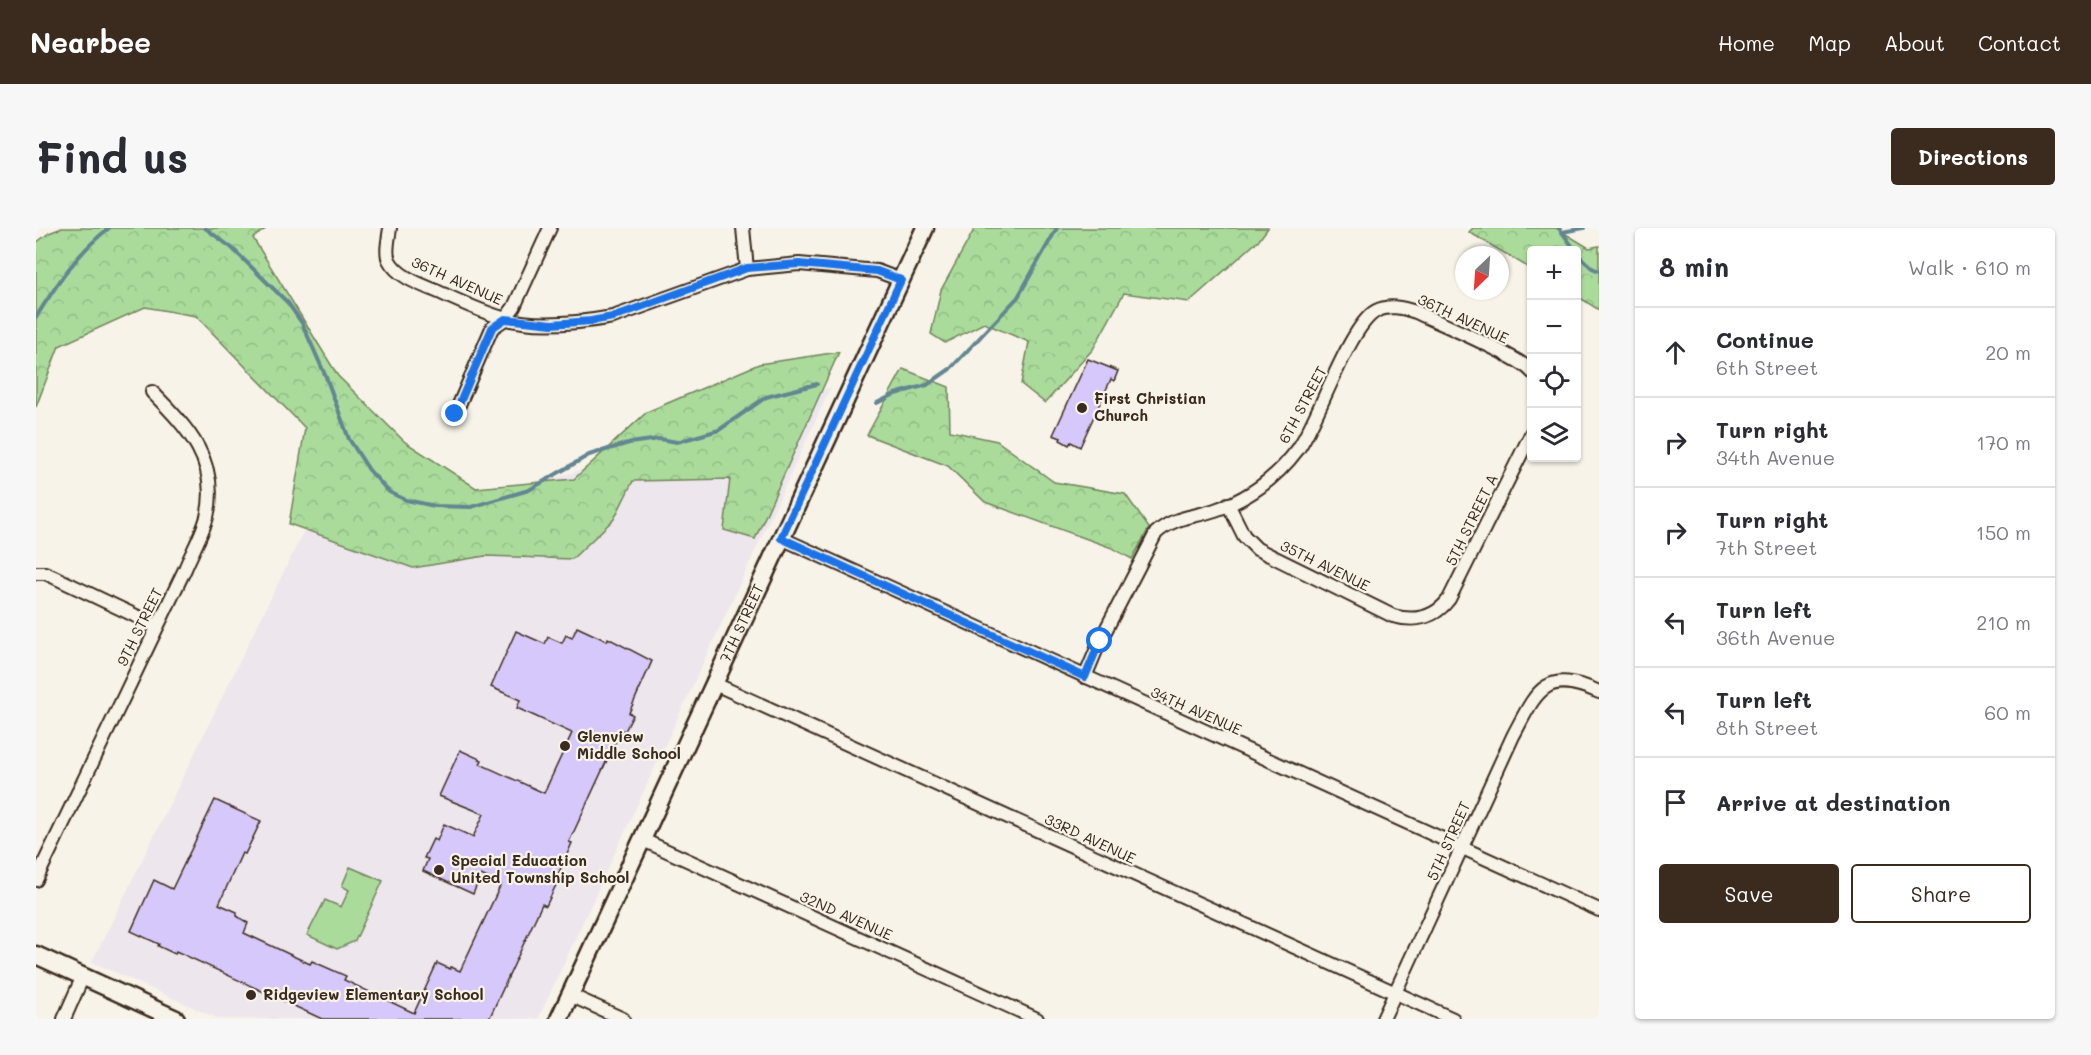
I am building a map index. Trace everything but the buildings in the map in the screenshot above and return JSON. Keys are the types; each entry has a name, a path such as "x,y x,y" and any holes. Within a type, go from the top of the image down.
{"main road":[{"name":"7TH STREET","path":"559,1019 925,228"},
{"path":"36,956 176,1019"}],"street":[{"name":"36TH AVENUE","path":"390,228 387,254 389,261 415,281 481,311 505,319 552,324 613,317 747,268 799,264 877,271 901,280"},
{"path":"455,414 492,328 505,319 514,307 550,228"},
{"path":"743,228 747,268"},
{"name":"36TH AVENUE","path":"1376,311 1392,307 1416,312 1527,367"},
{"name":"6TH STREET","path":"1085,677 1100,641 1156,533 1170,522 1215,510 1243,498 1273,477 1307,436 1356,334 1369,316 1376,311"},
{"name":"9TH STREET","path":"36,880 200,536 206,519 210,492 203,459 189,431 152,392"},
{"name":"5TH STREET A","path":"1431,615 1444,606 1449,599 1527,442"},
{"name":"35TH AVENUE","path":"1228,504 1244,536 1257,549 1269,556 1393,616 1412,619 1431,615"},
{"name":"34TH AVENUE","path":"781,538 1599,910"},
{"path":"36,573 45,573 157,626"},
{"name":"5TH STREET","path":"1383,1019 1504,755 1531,702 1538,693 1553,683 1574,682 1599,692"},
{"name":"33RD AVENUE","path":"715,684 1453,1019"},
{"name":"32ND AVENUE","path":"643,840 1037,1019"},
{"path":"64,1019 83,976"},
{"path":"570,995 623,1019"}],"shaded area":[{"path":"831,387 538,1019 219,1019 92,962 347,443 405,528"}],"green space":[{"path":"62,228 267,228 253,238 338,376 405,442 476,488 574,479 647,412 759,364 839,352 755,539 724,530 730,479 633,481 614,519 572,559 485,556 413,568 289,524 305,428 196,316 145,307 59,346 36,407 36,243 49,233"},
{"path":"975,228 1268,228 1259,240 1189,302 1124,293 1093,349 1045,403 1021,384 1029,342 984,323 945,343 931,334 941,290"},
{"path":"1473,228 1556,228 1589,248 1599,246 1599,310 1581,299 1581,246 1527,246 1527,267 1509,256 1509,246 1492,246 1469,232"},
{"path":"903,369 949,387 950,431 997,441 1054,482 1125,494 1149,528 1132,559 1112,548 985,502 948,466 867,435"},
{"path":"350,867 383,881 355,941 337,949 307,935 325,900 341,907 349,890 342,886"}],"waterway":[{"path":"36,317 77,259 109,228"},
{"path":"205,228 232,248 288,303 302,323 326,377 349,439 369,470 389,492 406,500 435,506 471,507 529,490 589,455 629,443 660,439 677,442 719,430 766,397 817,384"},
{"path":"952,367 1018,297 1057,228"},
{"path":"1559,228 1572,246"},
{"path":"1562,232 1584,228"},
{"path":"1581,258 1599,271"},
{"path":"877,403 895,394 927,385 950,369"}],"place":[{"name":"First Christian Church","path":"1082,408"},
{"name":"Glenview Middle School","path":"565,746"},
{"name":"Special Education United Township School","path":"439,870"},
{"name":"Ridgeview Elementary School","path":"251,995"}],"route":[{"path":"455,414 492,328 505,319 552,324 613,317 629,309 747,268 799,264 884,273 901,280 781,538 1085,677 1100,641"}]}
